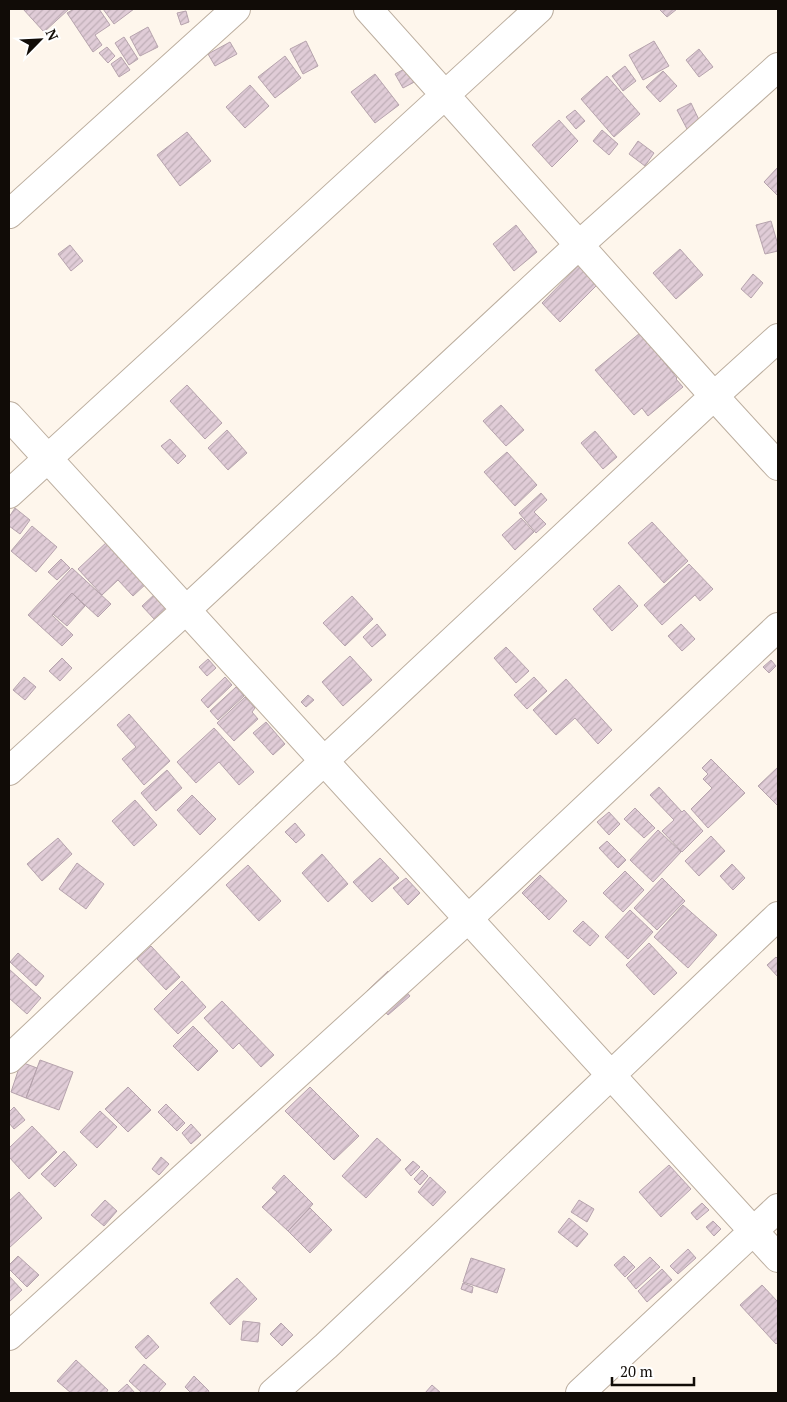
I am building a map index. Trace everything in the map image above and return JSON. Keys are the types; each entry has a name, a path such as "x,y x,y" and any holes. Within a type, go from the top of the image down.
{"street":[{"path":"9,214 236,9"},
{"path":"368,9 778,466"},
{"path":"9,494 538,9"},
{"path":"9,771 186,610 579,245 778,66"},
{"path":"9,1059 324,761 778,338"},
{"path":"9,416 778,1258"},
{"path":"9,1336 468,919 778,627"},
{"path":"273,1393 326,1346 778,916"},
{"path":"580,1393 778,1208"}],"building":[{"path":"23,9 69,9 44,32"},
{"path":"74,9 99,9 110,25 95,35 102,45 93,52 67,13"},
{"path":"103,9 134,9 114,24"},
{"path":"659,9 677,9 667,17"},
{"path":"186,11 189,22 181,25 177,13"},
{"path":"148,27 158,47 140,56 130,37"},
{"path":"124,37 138,59 129,65 115,43"},
{"path":"306,41 318,66 303,74 290,49"},
{"path":"654,41 669,66 643,80 629,55"},
{"path":"230,42 237,54 215,66 208,54"},
{"path":"107,47 115,56 108,63 99,53"},
{"path":"699,49 713,67 699,77 686,60"},
{"path":"285,56 301,78 275,98 258,77"},
{"path":"121,57 130,70 119,77 111,64"},
{"path":"414,64 422,78 403,88 395,74"},
{"path":"625,66 636,81 623,91 612,76"},
{"path":"663,71 677,86 660,102 646,87"},
{"path":"375,74 399,105 375,123 351,92"},
{"path":"607,76 640,114 614,137 581,99"},
{"path":"250,85 269,106 245,128 226,107"},
{"path":"691,103 700,122 687,129 677,110"},
{"path":"575,110 585,121 576,129 566,117"},
{"path":"559,120 578,141 552,167 532,145"},
{"path":"602,130 618,144 609,155 593,141"},
{"path":"187,132 211,161 180,186 157,155"},
{"path":"638,141 654,153 645,166 629,154"},
{"path":"778,167 778,196 764,182"},
{"path":"771,221 778,251 765,254 756,225"},
{"path":"516,225 537,252 514,271 493,244"},
{"path":"70,245 83,261 71,271 58,254"},
{"path":"680,249 703,275 676,299 653,273"},
{"path":"583,261 602,280 560,322 542,303"},
{"path":"753,274 763,283 751,298 741,289"},
{"path":"640,333 683,387 648,416 642,408 634,415 595,370"},
{"path":"187,385 222,423 205,439 170,401"},
{"path":"501,405 524,430 506,446 483,421"},
{"path":"227,430 247,453 228,470 208,448"},
{"path":"595,431 617,457 603,469 581,443"},
{"path":"170,439 186,456 178,464 161,446"},
{"path":"507,452 537,485 515,506 484,472"},
{"path":"541,493 547,500 534,512 546,524 536,533 519,513"},
{"path":"15,508 30,520 20,534 9,526 9,517"},
{"path":"521,518 534,532 515,550 502,535"},
{"path":"652,522 688,561 664,583 628,543"},
{"path":"32,526 57,547 36,572 11,551"},
{"path":"109,540 147,583 133,596 118,580 102,595 78,569"},
{"path":"61,559 70,568 57,580 48,572"},
{"path":"689,564 713,589 700,601 695,595 662,625 644,605"},
{"path":"72,568 111,604 98,617 72,593 52,615 73,635 62,646 28,615"},
{"path":"619,585 638,606 612,631 593,609"},
{"path":"72,593 85,606 67,626 53,614"},
{"path":"156,593 169,607 155,620 142,606"},
{"path":"352,596 373,619 345,646 323,623"},
{"path":"377,624 386,635 372,647 363,637"},
{"path":"681,624 695,639 682,651 668,636"},
{"path":"506,647 529,671 516,683 494,658"},
{"path":"350,656 372,680 343,706 322,682"},
{"path":"62,658 72,668 60,681 49,671"},
{"path":"208,659 216,668 207,676 199,667"},
{"path":"771,660 776,666 769,673 763,667"},
{"path":"24,677 36,687 25,700 13,690"},
{"path":"225,677 232,685 208,708 201,700"},
{"path":"534,677 547,691 527,709 514,695"},
{"path":"566,679 612,730 598,744 575,718 556,735 533,710"},
{"path":"236,687 244,696 218,720 210,711"},
{"path":"308,695 314,700 306,707 301,702"},
{"path":"245,697 255,708 252,712 258,719 234,741 217,723"},
{"path":"129,714 170,761 144,785 122,759 136,747 117,725"},
{"path":"266,722 285,744 273,755 253,733"},
{"path":"214,728 254,772 239,785 219,762 196,783 177,762"},
{"path":"711,759 745,793 708,828 691,809 712,788 703,779 708,774 702,768"},
{"path":"778,767 778,804 777,805 758,786"},
{"path":"167,770 182,788 156,811 141,793"},
{"path":"659,787 703,831 682,852 662,831 674,820 650,795"},
{"path":"192,795 216,819 200,835 177,810"},
{"path":"135,800 157,825 134,846 112,821"},
{"path":"635,808 655,828 644,838 624,819"},
{"path":"609,812 620,824 609,835 597,822"},
{"path":"295,823 305,835 296,843 285,832"},
{"path":"658,830 681,852 653,882 630,860"},
{"path":"711,836 725,851 699,876 685,861"},
{"path":"58,838 72,854 42,881 27,864"},
{"path":"607,841 626,860 618,868 599,848"},
{"path":"322,854 348,884 328,902 302,873"},
{"path":"380,858 399,878 372,902 353,882"},
{"path":"77,863 104,884 86,909 59,889"},
{"path":"732,864 745,878 733,890 720,876"},
{"path":"248,865 281,901 259,921 226,885"},
{"path":"625,871 644,890 623,912 603,893"},
{"path":"540,875 567,901 549,920 522,893"},
{"path":"406,878 420,893 408,905 393,888"},
{"path":"662,878 685,901 657,930 634,908"},
{"path":"683,905 717,935 688,968 654,937"},
{"path":"630,910 653,932 628,959 605,937"},
{"path":"583,921 599,936 590,946 573,931"},
{"path":"649,943 677,973 654,995 626,965"},
{"path":"151,946 180,977 166,990 137,959"},
{"path":"18,953 44,976 36,986 10,962"},
{"path":"776,957 778,959 778,977 767,965"},
{"path":"9,969 41,998 27,1014 9,998"},
{"path":"388,971 410,996 388,1015 367,991"},
{"path":"182,981 206,1007 178,1034 154,1009"},
{"path":"222,1001 274,1055 261,1067 239,1043 233,1049 204,1018"},
{"path":"193,1026 218,1051 198,1071 173,1046"},
{"path":"40,1060 73,1072 59,1110 26,1098"},
{"path":"21,1062 37,1068 26,1098 11,1092"},
{"path":"128,1087 151,1110 128,1132 105,1109"},
{"path":"310,1087 359,1136 334,1160 285,1111"},
{"path":"166,1104 185,1123 177,1131 158,1112"},
{"path":"14,1107 25,1120 14,1129 9,1123 9,1112"},
{"path":"100,1111 117,1127 97,1148 80,1132"},
{"path":"191,1124 201,1135 191,1144 182,1133"},
{"path":"32,1126 57,1152 29,1179 9,1157 9,1148"},
{"path":"377,1138 401,1160 366,1198 342,1176"},
{"path":"64,1151 77,1165 55,1187 41,1174"},
{"path":"161,1157 169,1164 159,1175 152,1169"},
{"path":"413,1161 420,1167 411,1176 405,1169"},
{"path":"669,1165 691,1189 661,1217 639,1192"},
{"path":"422,1170 428,1176 420,1185 414,1179"},
{"path":"284,1175 313,1204 288,1231 262,1207 277,1192 272,1188"},
{"path":"430,1177 446,1192 433,1206 418,1192"},
{"path":"19,1192 42,1218 9,1248 9,1201"},
{"path":"105,1200 117,1211 104,1226 91,1215"},
{"path":"579,1200 594,1209 587,1222 571,1212"},
{"path":"702,1203 709,1210 697,1220 691,1213"},
{"path":"310,1208 332,1230 310,1253 288,1231"},
{"path":"569,1218 588,1234 577,1247 558,1232"},
{"path":"713,1221 721,1229 714,1236 706,1227"},
{"path":"688,1249 696,1258 678,1274 670,1266"},
{"path":"18,1256 39,1275 27,1287 9,1269 9,1265"},
{"path":"624,1256 635,1267 625,1277 614,1265"},
{"path":"650,1257 660,1267 636,1289 627,1278"},
{"path":"471,1258 505,1269 497,1293 463,1282"},
{"path":"662,1269 672,1280 647,1302 638,1291"},
{"path":"9,1276 22,1290 9,1302"},
{"path":"237,1278 257,1299 230,1325 210,1303"},
{"path":"463,1283 473,1287 472,1293 461,1289"},
{"path":"762,1285 778,1302 778,1342 776,1344 740,1305"},
{"path":"243,1321 260,1323 258,1342 241,1340"},
{"path":"281,1323 293,1335 282,1346 270,1334"},
{"path":"148,1335 159,1347 146,1359 135,1347"},
{"path":"76,1360 108,1390 106,1393 71,1393 57,1381"},
{"path":"144,1364 166,1384 158,1393 142,1393 129,1381"},
{"path":"194,1376 209,1391 208,1393 191,1393 185,1387"},
{"path":"127,1384 135,1393 117,1393"},
{"path":"432,1385 441,1393 425,1393"}]}
